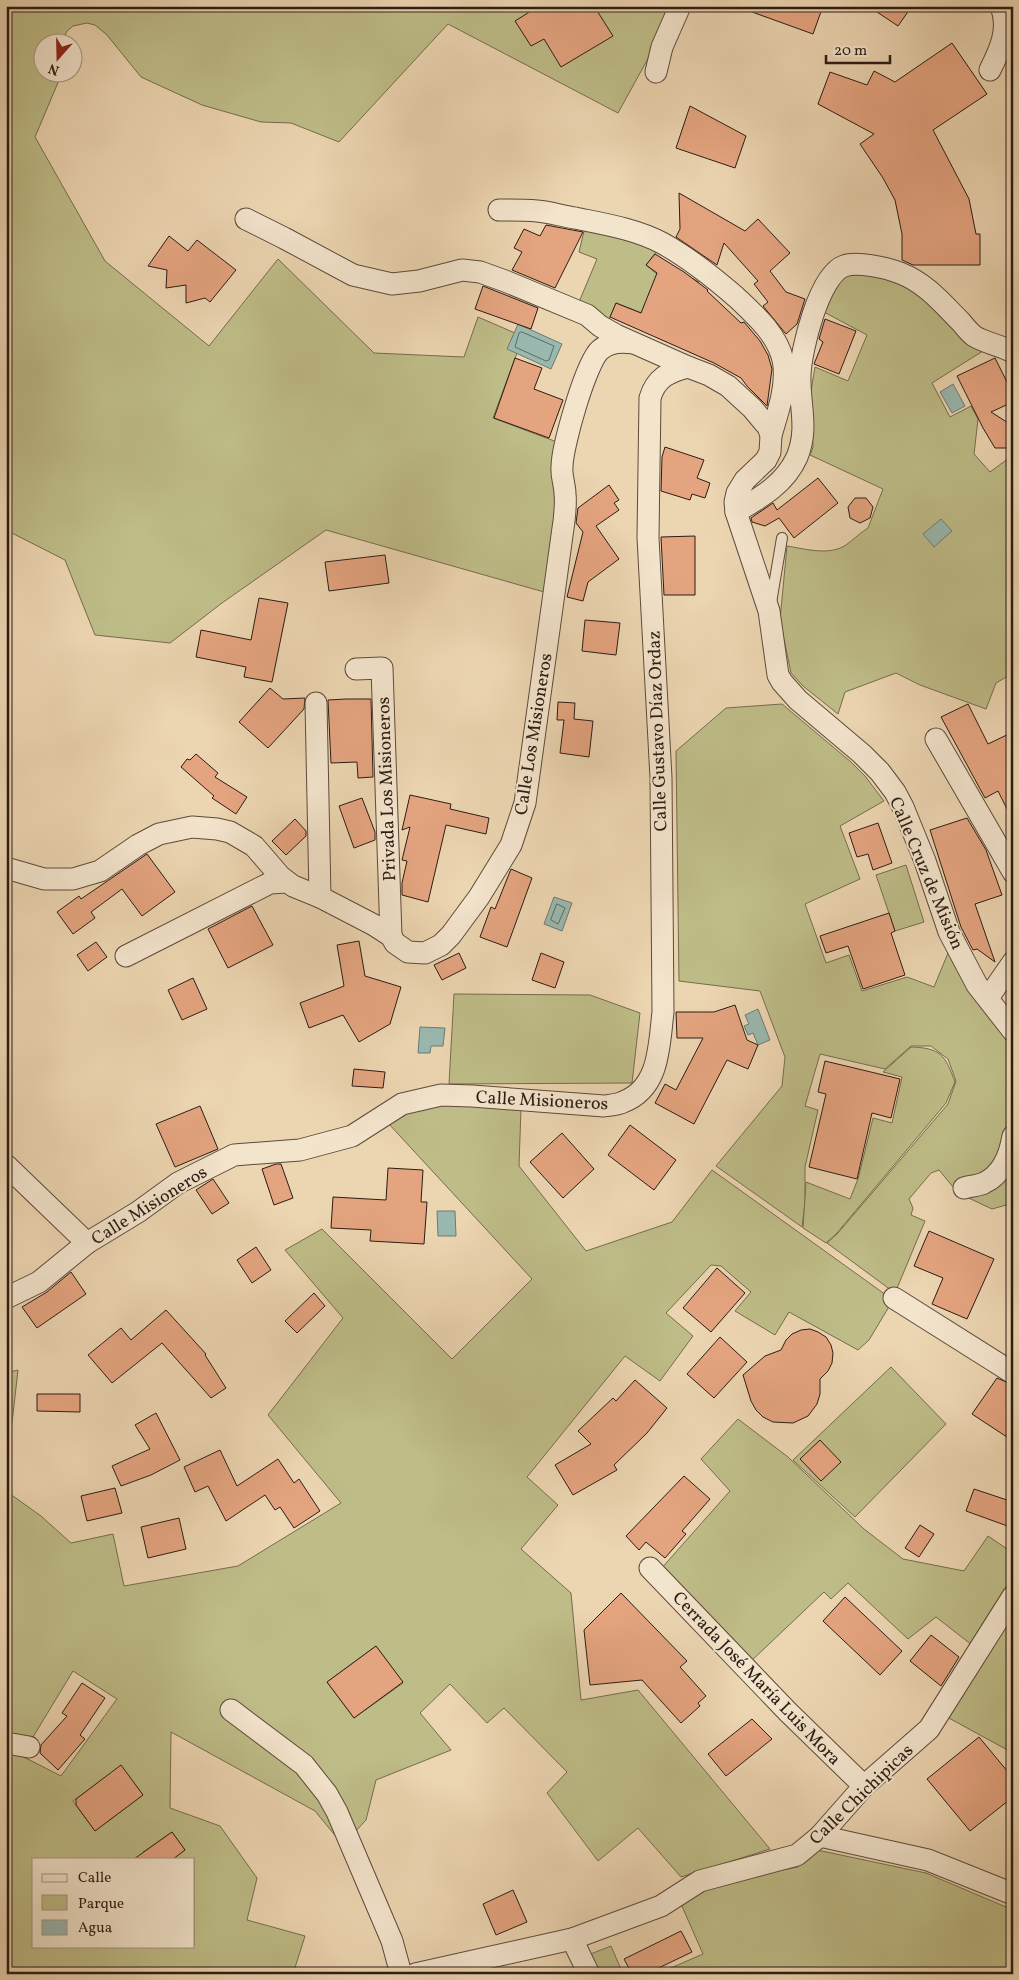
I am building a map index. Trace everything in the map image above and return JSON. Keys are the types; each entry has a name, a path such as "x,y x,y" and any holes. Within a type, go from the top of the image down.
{"street":[{"path":"990,70 1002,45 1005,16 1001,6"},
{"path":"656,72 674,8"},
{"name":"Calle Cruz de Misión","path":"499,210 538,211 606,224 639,233 662,243 690,260 722,285 774,337 779,349 784,374 777,415 771,435 770,452 766,460 745,480 737,493 735,502 736,512 769,611 776,666 782,682 798,700 862,754 880,772 895,792 925,861 949,932 977,985 1013,1031"},
{"path":"246,219 353,275 392,284 419,281 462,270 480,272 505,281 587,315 600,326 633,343 688,368 709,375 728,386 752,408 768,427 771,435"},
{"path":"736,512 774,488 789,471 796,459 801,445 804,421 800,376 802,355 807,332 827,281 836,270 851,264 859,264 898,272 912,278 934,294 975,337 1013,352"},
{"name":"Calle Los Misioneros","path":"6,868 44,879 80,878 100,871 159,834 180,828 203,827 230,832 254,846 287,882 368,922 391,936 401,948 416,954 425,953 441,945 451,935 478,897 511,845 525,803 564,521 566,494 562,468 565,446 585,376 594,357 608,345 624,342 633,343"},
{"name":"Calle Gustavo Díaz Ordaz","path":"623,1102 639,1092 653,1075 659,1050 663,1012 661,778 648,538 650,398 658,380 666,374 688,368"},
{"name":"Privada Los Misioneros","path":"356,669 382,668 391,936"},
{"path":"316,703 320,897"},
{"path":"936,739 1013,872"},
{"path":"126,956 270,883 287,882"},
{"path":"988,998 1013,962"},
{"name":"Calle Misioneros","path":"6,1298 39,1282 87,1244 138,1212 178,1183 234,1155 300,1150 352,1136 402,1104 441,1095 604,1106 623,1102"},
{"path":"964,1188 984,1184 999,1173 1011,1148 1013,1136"},
{"path":"6,1165 87,1244"},
{"path":"894,1298 1013,1373"},
{"name":"Cerrada José María Luis Mora","path":"650,1568 788,1712 864,1786"},
{"name":"Calle Chichipicas","path":"414,1974 572,1939 660,1906 700,1881 796,1855 820,1836 864,1786 929,1729 1013,1596"},
{"path":"231,1710 304,1765 327,1794 337,1812 388,1932 401,1974"},
{"path":"6,1743 29,1747"},
{"path":"820,1836 928,1860 1013,1894"},
{"path":"572,1939 590,1974"}],"lane":[{"path":"769,611 782,538"}],"green space":[{"path":"6,6 677,6 618,113 448,24 339,142 291,123 261,122 202,105 141,77 107,35 95,25 87,23 73,26 67,32 32,32 32,82 58,82 35,137 105,261 209,346 278,259 374,353 464,357 478,317 515,333 517,353 493,418 557,442 555,519 544,592 326,530 222,603 170,643 95,635 65,560 6,530"},
{"path":"585,227 615,234 657,251 646,265 672,286 683,273 699,282 682,294 657,319 616,303 608,322 579,302 597,259 579,252"},
{"path":"839,274 896,276 983,351 932,383 950,417 971,406 978,419 974,454 990,472 1013,455 1013,673 996,683 986,709 920,685 896,673 845,692 838,714 803,686 791,673 780,620 787,546 825,551 846,545 868,528 883,489 810,455 813,447 811,391 815,367 848,381 867,335 822,311"},
{"path":"782,704 851,762 865,776 884,801 840,826 860,879 805,904 826,963 849,955 862,991 907,977 934,987 948,953 1013,1044 1013,1197 1010,1204 992,1209 958,1193 939,1170 931,1173 909,1199 913,1208 911,1215 925,1221 895,1293 827,1243 837,1234 948,1104 956,1081 948,1059 931,1046 911,1046 885,1069 820,1054 805,1106 818,1110 805,1167 805,1203 802,1227 716,1166 782,1086 785,1057 760,991 679,981 676,751 726,708"},
{"path":"906,865 924,922 895,931 876,875"},
{"path":"454,994 590,995 640,1013 632,1083 449,1084"},
{"path":"911,1047 935,1051 945,1059 955,1082 946,1103 837,1233 826,1243 803,1228 806,1182 850,1199 858,1179 873,1118 892,1123 902,1077 883,1072"},
{"path":"439,1103 521,1108 519,1166 586,1251 672,1222 712,1170 893,1300 869,1340 858,1350 789,1312 775,1335 735,1311 751,1292 721,1266 711,1265 666,1313 693,1336 660,1381 625,1356 527,1477 558,1505 521,1549 571,1593 581,1700 638,1690 770,1849 681,1877 638,1828 598,1861 547,1793 567,1772 504,1708 487,1723 450,1684 420,1713 451,1750 376,1780 366,1820 343,1845 315,1811 171,1732 170,1808 220,1826 257,1878 247,1920 305,1936 293,1974 6,1974 6,1748 61,1776 117,1699 73,1671 33,1737 6,1740 6,1491 41,1516 71,1543 113,1534 124,1586 238,1566 341,1503 268,1415 343,1318 285,1250 322,1229 452,1359 532,1279 388,1123 403,1112","holes":["376,1646 403,1683 354,1718 327,1682","121,1766 143,1795 95,1831 73,1801"]},
{"path":"891,1367 946,1424 855,1517 793,1460"},
{"path":"18,1370 6,1476 6,1373"},
{"path":"738,1419 788,1457 864,1529 903,1559 964,1571 988,1536 1013,1553 1013,1585 998,1613 1013,1619 1013,1753 947,1717 986,1656 936,1617 908,1639 848,1583 831,1599 824,1592 748,1664 660,1570 730,1491 701,1459"},
{"path":"817,1850 926,1873 1013,1910 1013,1974 657,1974 703,1954 681,1904 700,1891 744,1878 798,1867"},
{"path":"611,1946 623,1974 597,1974 588,1955"}],"water":[{"path":"518,324 562,344 551,369 507,349"},
{"path":"953,384 965,406 952,413 940,392"},
{"path":"941,519 952,531 934,547 923,534"},
{"path":"554,897 572,903 562,931 544,924"},
{"path":"758,1009 770,1040 758,1045 753,1033 748,1035 744,1026 749,1024 745,1015"},
{"path":"420,1027 445,1028 443,1046 431,1046 430,1053 418,1053"},
{"path":"437,1211 455,1211 456,1236 438,1236"}],"building":[{"path":"539,6 594,6 613,36 561,67 544,39 531,46 515,21"},
{"path":"742,6 823,6 813,34 741,8"},
{"path":"868,6 912,6 898,26"},
{"path":"952,43 987,94 933,130 969,199 976,234 980,234 980,265 913,265 902,260 902,234 895,200 860,144 874,134 818,104 830,72 867,85 874,71 895,82"},
{"path":"690,106 746,136 735,168 676,148"},
{"path":"679,193 745,231 758,219 790,253 770,271 786,292 805,299 797,324 786,334 763,306 768,302 754,284 758,281 724,243 717,265 676,237 680,229"},
{"path":"546,225 583,232 555,288 512,270 522,252 514,248 524,229 540,236"},
{"path":"169,236 188,251 197,240 236,270 210,302 205,298 186,303 186,285 166,288 167,270 148,266"},
{"path":"655,254 708,290 741,323 744,322 760,341 768,355 772,369 767,406 741,378 714,363 610,317 616,303 641,313 657,273 646,265"},
{"path":"483,286 538,308 531,329 475,309"},
{"path":"825,319 856,331 839,374 814,364 823,342 819,339"},
{"path":"515,358 542,368 534,389 563,400 549,438 494,418"},
{"path":"995,358 1013,394 1013,402 991,412 1013,426 1013,443 1008,448 995,448 957,376"},
{"path":"665,447 704,460 697,478 710,483 705,498 692,494 690,500 661,491 662,457"},
{"path":"818,478 838,503 794,538 779,518 765,526 752,522 751,518 773,503 777,510"},
{"path":"609,485 619,500 614,503 619,510 596,526 619,559 588,582 583,601 567,597 583,532 576,523 578,508"},
{"path":"855,498 866,498 873,507 870,518 860,523 850,518 848,507"},
{"path":"695,536 695,595 664,595 661,537"},
{"path":"385,555 389,583 329,591 325,562"},
{"path":"259,598 288,603 272,682 244,677 246,667 196,657 201,630 251,640"},
{"path":"585,620 620,623 616,655 582,651"},
{"path":"270,688 283,699 305,698 304,709 268,748 239,722"},
{"path":"371,699 373,777 358,778 357,762 331,763 328,700"},
{"path":"558,702 575,703 574,719 593,721 589,757 560,753 564,720 557,720"},
{"path":"968,704 988,744 1013,732 1013,821 998,791 985,798 941,717"},
{"path":"196,754 218,773 215,777 247,797 236,814 212,798 214,796 181,767 187,759 190,760"},
{"path":"410,795 451,804 450,809 489,818 486,834 446,825 428,902 402,895 402,883 407,861 402,860 410,827 402,830"},
{"path":"362,798 375,832 375,840 354,848 339,806"},
{"path":"967,818 986,850 1002,895 975,904 995,962 977,949 973,950 961,927 930,830"},
{"path":"295,819 306,831 306,836 286,855 272,841"},
{"path":"878,823 892,863 873,870 868,854 857,857 849,833"},
{"path":"147,854 175,892 142,916 122,889 91,912 95,918 73,934 57,912 79,896 81,899"},
{"path":"511,869 532,878 507,947 480,937 491,907 495,909"},
{"path":"252,906 273,945 228,968 208,929"},
{"path":"889,913 895,931 891,933 905,975 863,989 848,946 826,953 820,936"},
{"path":"359,941 365,976 401,987 390,1024 359,1042 343,1015 309,1028 300,1003 344,986 337,945"},
{"path":"96,942 107,957 88,971 77,955"},
{"path":"459,953 466,968 442,980 434,965"},
{"path":"541,953 564,962 555,988 532,980"},
{"path":"193,978 207,1009 182,1020 168,990"},
{"path":"735,1005 747,1040 758,1045 748,1069 727,1060 694,1124 655,1103 665,1084 676,1090 703,1038 677,1038 676,1012 714,1012"},
{"path":"825,1061 900,1079 891,1118 872,1113 857,1179 809,1167 826,1094 818,1092"},
{"path":"354,1069 385,1072 383,1088 352,1086"},
{"path":"200,1106 218,1149 175,1167 156,1124"},
{"path":"630,1125 676,1160 654,1190 608,1155"},
{"path":"562,1133 594,1169 563,1198 530,1162"},
{"path":"281,1164 293,1198 274,1205 262,1169"},
{"path":"388,1168 423,1170 421,1202 427,1202 424,1244 370,1241 371,1230 331,1228 333,1197 386,1200"},
{"path":"213,1179 229,1203 212,1214 196,1190"},
{"path":"929,1231 994,1259 967,1319 932,1304 943,1278 914,1266"},
{"path":"256,1247 271,1270 252,1283 237,1260"},
{"path":"717,1268 745,1293 711,1332 683,1308"},
{"path":"71,1272 86,1294 37,1328 22,1307 47,1292"},
{"path":"314,1293 325,1306 297,1333 285,1321"},
{"path":"166,1310 206,1354 226,1388 211,1398 162,1343 112,1383 88,1355 121,1328 131,1340"},
{"path":"810,1329 826,1337 833,1353 832,1363 828,1371 820,1379 820,1394 817,1404 808,1416 793,1423 773,1422 763,1417 756,1410 751,1401 743,1375 765,1356 781,1350 786,1340 792,1334"},
{"path":"720,1337 747,1362 714,1398 687,1374"},
{"path":"997,1378 1013,1385 1013,1441 972,1414"},
{"path":"635,1380 667,1408 647,1433 614,1465 617,1470 573,1495 555,1465 591,1444 578,1431 613,1398 616,1401"},
{"path":"37,1394 80,1394 80,1412 37,1411"},
{"path":"156,1413 180,1460 151,1475 121,1486 112,1466 150,1449 135,1425"},
{"path":"820,1440 841,1462 821,1481 800,1459"},
{"path":"220,1450 237,1486 278,1459 294,1483 299,1479 320,1511 294,1528 280,1507 275,1510 265,1495 226,1521 208,1486 195,1492 184,1467"},
{"path":"684,1476 710,1499 682,1531 686,1534 665,1558 646,1542 639,1550 626,1536"},
{"path":"115,1488 122,1513 87,1521 81,1496"},
{"path":"974,1489 1013,1502 1013,1528 966,1511"},
{"path":"179,1518 186,1549 148,1558 141,1527"},
{"path":"920,1525 934,1534 919,1557 905,1548"},
{"path":"621,1593 687,1661 680,1667 706,1696 698,1703 700,1706 681,1723 642,1680 590,1685 584,1630"},
{"path":"845,1597 902,1651 880,1675 823,1621"},
{"path":"931,1635 959,1657 941,1686 910,1661"},
{"path":"376,1646 403,1682 354,1718 327,1682"},
{"path":"82,1683 105,1698 80,1735 85,1739 58,1770 40,1753 41,1745 67,1716 62,1713"},
{"path":"752,1719 772,1739 726,1776 708,1754"},
{"path":"979,1737 1013,1778 1013,1797 970,1831 927,1779"},
{"path":"121,1765 143,1795 95,1831 76,1805 76,1799"},
{"path":"172,1832 185,1850 174,1858 135,1858"},
{"path":"513,1890 527,1922 496,1935 483,1904"},
{"path":"681,1931 692,1952 646,1974 632,1974 624,1959"}]}
